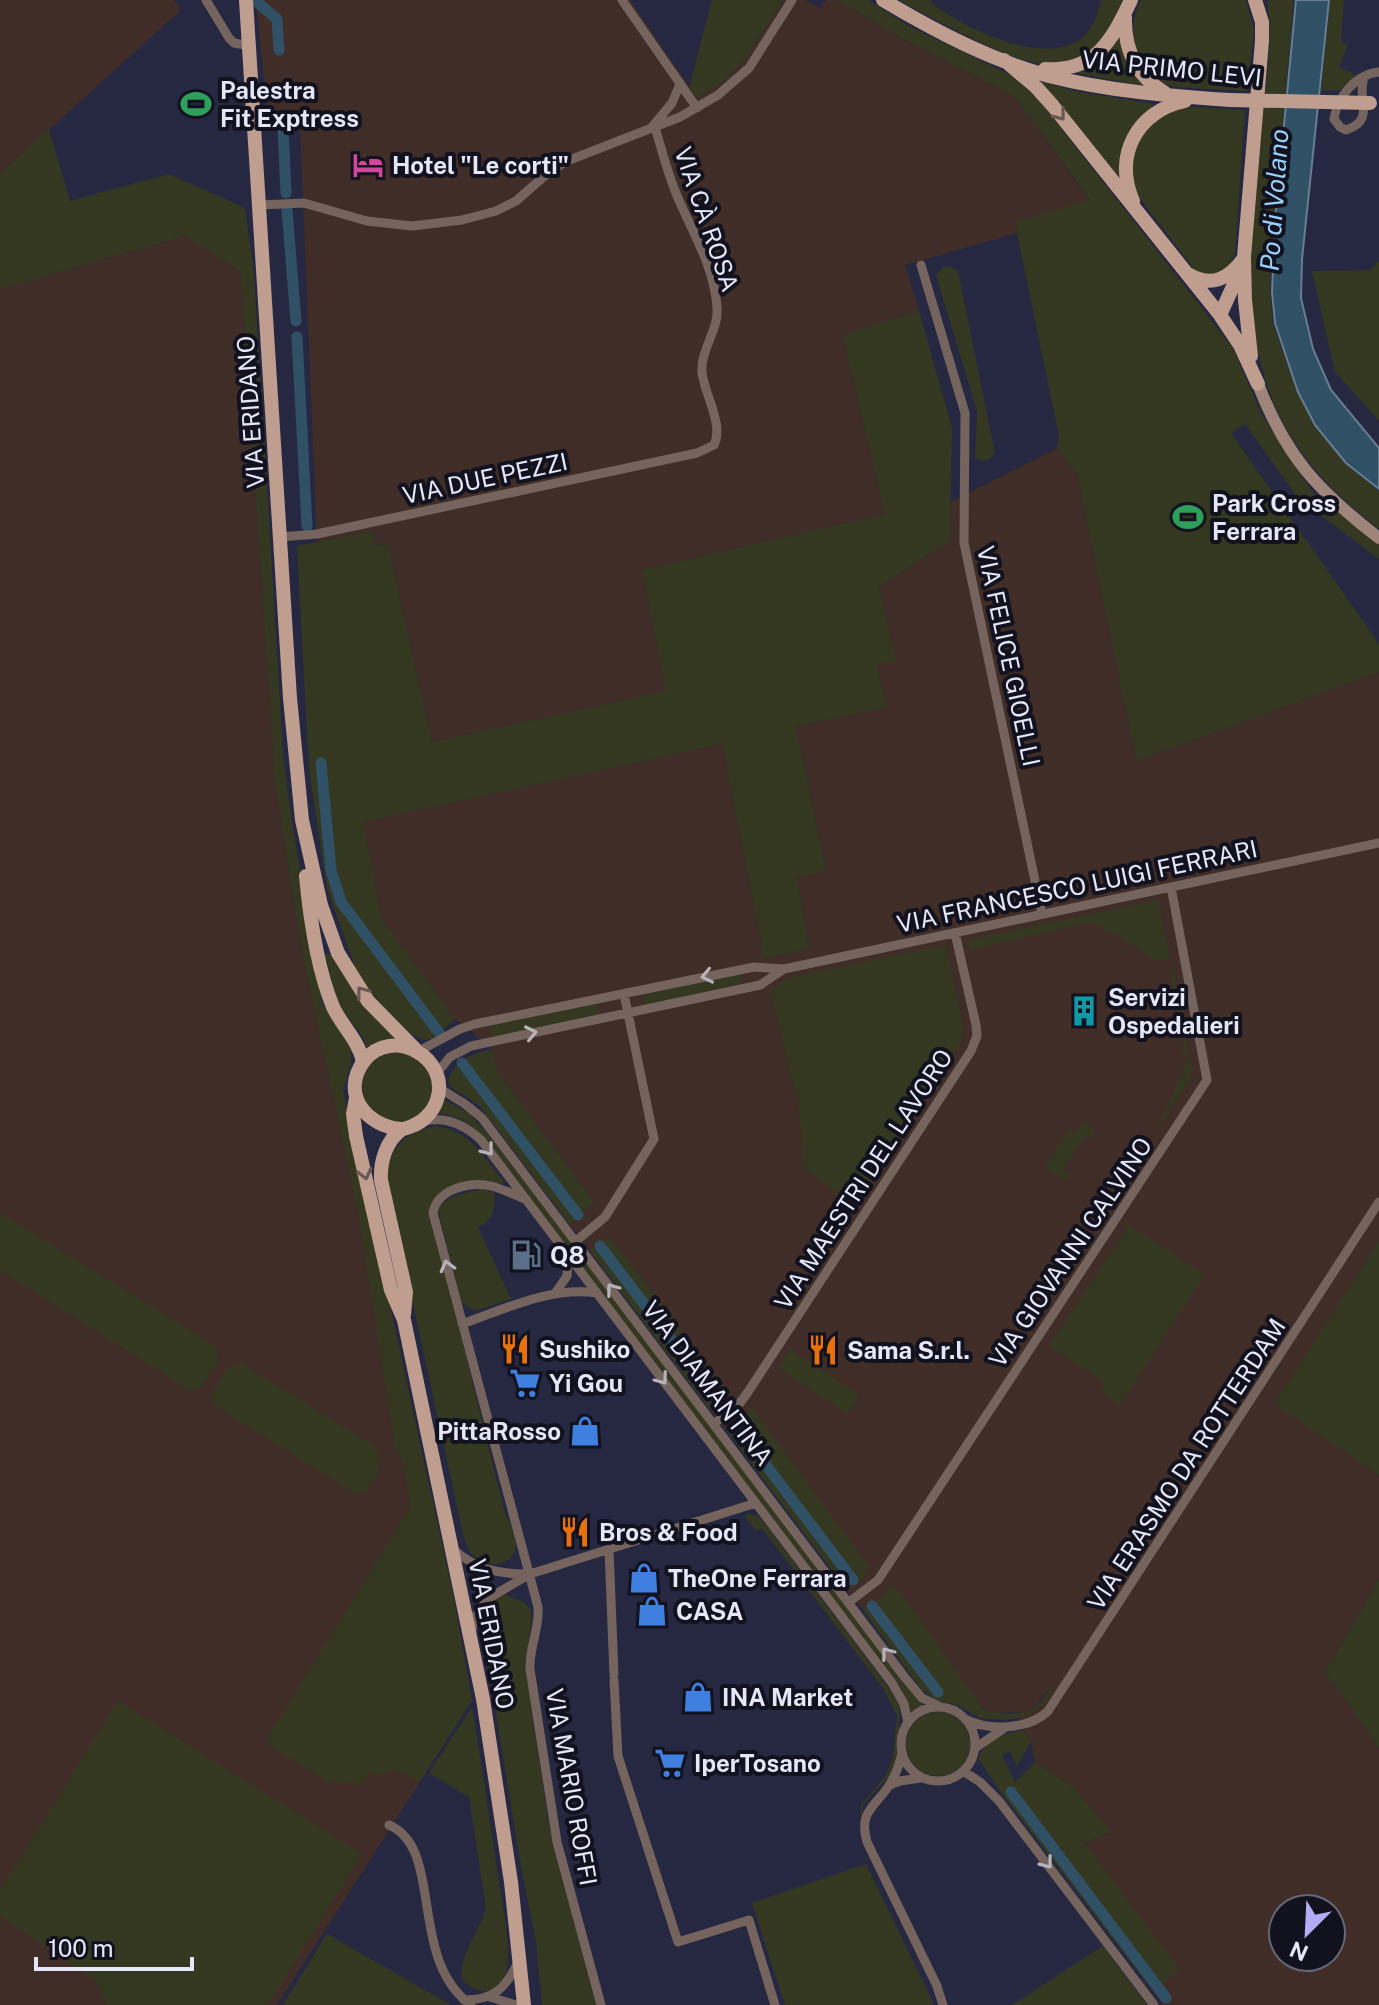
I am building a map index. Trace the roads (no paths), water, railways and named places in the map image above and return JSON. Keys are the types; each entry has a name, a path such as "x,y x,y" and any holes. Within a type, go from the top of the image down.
{"main road":[{"name":"VIA ERIDANO","path":"246,0 286,537 290,711 309,897 325,980 334,1008 355,1041 363,1062 357,1073 353,1114 356,1136 391,1290 404,1320 471,1634 495,1772 524,2005"},
{"name":"VIA PRIMO LEVI","path":"883,0 951,37 1021,67 1102,87 1230,100 1375,104"},
{"path":"1255,0 1262,22 1262,41 1244,257 1250,351 1258,384"},
{"path":"1021,67 1056,70 1087,60 1109,41 1128,7"},
{"path":"1128,7 1124,28 1130,55 1148,80 1169,95"},
{"path":"1004,60 1045,96 1220,315 1240,345 1277,428 1306,474 1333,501 1379,538"},
{"path":"1147,225 1134,204 1126,178 1126,163 1133,138 1158,109 1205,98"},
{"path":"1186,273 1202,281 1220,280 1230,276 1244,257"},
{"path":"1220,315 1244,257"},
{"name":"VIA ERIDANO","path":"302,820 321,905 338,953 368,1001 433,1065 438,1081"},
{"path":"363,1062 387,1046 417,1050"},
{"path":"356,1098 361,1109 378,1125 402,1129 422,1121 431,1112 438,1081"},
{"name":"VIA ERIDANO","path":"402,1129 380,1165 406,1292 404,1320"}],"street":[{"path":"206,0 229,38 234,43 250,46"},
{"path":"622,0 697,108"},
{"path":"260,205 297,202 380,223 427,225 474,218 496,211 516,201 567,161 652,129 697,108 735,82 749,68 792,0"},
{"path":"1364,77 1360,89 1363,118 1346,130 1334,119 1335,109 1345,91 1364,77 1379,72"},
{"path":"652,129 672,103 680,84"},
{"name":"VIA CÀ ROSA","path":"652,129 676,195 699,242 717,304 716,321 703,356 702,372 717,439 710,449 697,453"},
{"name":"VIA FELICE GIOELLI","path":"921,265 965,413 964,543 1042,914"},
{"name":"VIA DUE PEZZI","path":"286,537 317,534 697,453"},
{"name":"VIA FRANCESCO LUIGI FERRARI","path":"417,1050 475,1024 754,967 784,969 1379,843"},
{"name":"VIA GIOVANNI CALVINO","path":"849,1602 878,1580 1207,1080 1171,887"},
{"name":"VIA MAESTRI DEL LAVORO","path":"714,1424 740,1403 748,1392 975,1044 976,1025 955,933"},
{"name":"VIA FRANCESCO LUIGI FERRARI","path":"438,1081 450,1057 481,1044 760,985 784,969"},
{"path":"576,1241 605,1217 654,1139 624,994"},
{"path":"475,1024 481,1044"},
{"name":"VIA DIAMANTINA","path":"438,1081 482,1118 922,1698 953,1710 965,1719"},
{"name":"VIA DIAMANTINA","path":"422,1121 444,1120 473,1132 892,1683 904,1704 908,1723"},
{"path":"527,1200 505,1190 479,1184 445,1193 435,1204 433,1213 462,1324 556,1292 597,1293"},
{"name":"VIA ERASMO DA ROTTERDAM","path":"965,1719 983,1725 1009,1725 1037,1719 1054,1703 1379,1202"},
{"path":"556,1292 567,1276 567,1254"},
{"name":"VIA MARIO ROFFI","path":"462,1324 530,1574 539,1619 530,1669 554,1820 601,2005"},
{"path":"471,1634 476,1615 489,1598 530,1574 756,1503"},
{"path":"453,1549 469,1562 487,1570 530,1574"},
{"path":"609,1549 618,1756 678,1942 749,1920 775,2005"},
{"path":"941,1707 923,1711 908,1723 902,1740 902,1753 890,1785 864,1818 865,1835 937,1986 943,2005"},
{"path":"890,1785 907,1779 944,1780 963,1771 972,1760 975,1748 974,1734 965,1719"},
{"name":"VIA ERASMO DA ROTTERDAM","path":"975,1748 1009,1725"},
{"path":"902,1753 909,1767 925,1778"},
{"path":"963,1771 980,1782 999,1801 1154,2005"},
{"path":"389,1825 402,1831 420,1863 436,1959 447,1983 467,2003 487,1997 504,1988 520,1959"},
{"path":"487,1997 516,2005"}],"water":[{"name":"Po di Volano","path":"1296,0 1329,0 1302,259 1301,298 1313,349 1331,390 1379,448 1379,489 1346,463 1315,425 1298,392 1275,323 1272,292 1275,219"}],"waterway":[{"path":"257,2 277,19 279,50"},
{"path":"283,126 286,193"},
{"path":"287,210 296,321"},
{"path":"297,337 307,526"},
{"path":"321,763 331,870 341,902 440,1034"},
{"path":"462,1063 578,1215"},
{"path":"600,1246 718,1401"},
{"path":"737,1427 853,1580"},
{"path":"872,1606 938,1692"},
{"path":"1011,1792 1166,1998"}],"place":[{"name":"Palestra Fit Exptress","path":"196,104"},
{"name":"Hotel \"Le corti\"","path":"368,165"},
{"name":"Park Cross Ferrara","path":"1188,517"},
{"name":"Servizi Ospedalieri","path":"1084,1011"},
{"name":"Q8","path":"526,1255"},
{"name":"Sushiko","path":"515,1349"},
{"name":"Sama S.r.l.","path":"823,1350"},
{"name":"Yi Gou","path":"525,1383"},
{"name":"PittaRosso","path":"585,1431"},
{"name":"Bros & Food","path":"575,1532"},
{"name":"TheOne Ferrara","path":"644,1578"},
{"name":"CASA","path":"652,1611"},
{"name":"INA Market","path":"698,1697"},
{"name":"IperTosano","path":"670,1763"}]}
